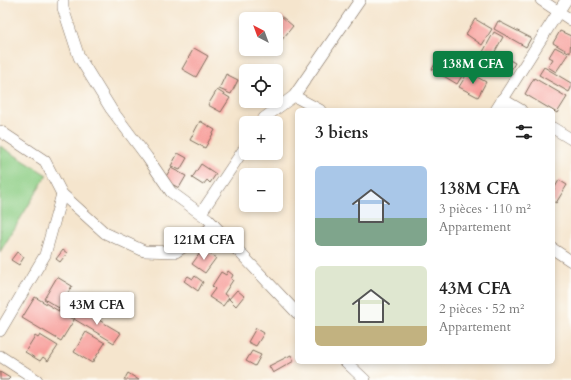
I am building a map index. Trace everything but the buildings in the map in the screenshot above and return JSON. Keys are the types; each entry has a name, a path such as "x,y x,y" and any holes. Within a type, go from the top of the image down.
{"street":[{"path":"63,0 63,8 79,57 111,109 171,192 201,213 295,311"},
{"path":"267,116 294,96 360,0"},
{"path":"541,0 571,20"},
{"path":"497,108 566,0"},
{"path":"294,96 316,108"},
{"path":"502,99 518,108"},
{"path":"555,129 571,139"},
{"path":"0,131 45,161 62,194 105,233 144,251 176,252 214,226"},
{"path":"201,213 239,156"},
{"path":"0,331 45,255 62,194"},
{"path":"555,250 571,261"},
{"path":"0,356 37,380"},
{"path":"348,364 365,380"}],"green space":[{"path":"0,146 47,175 0,252"}]}
